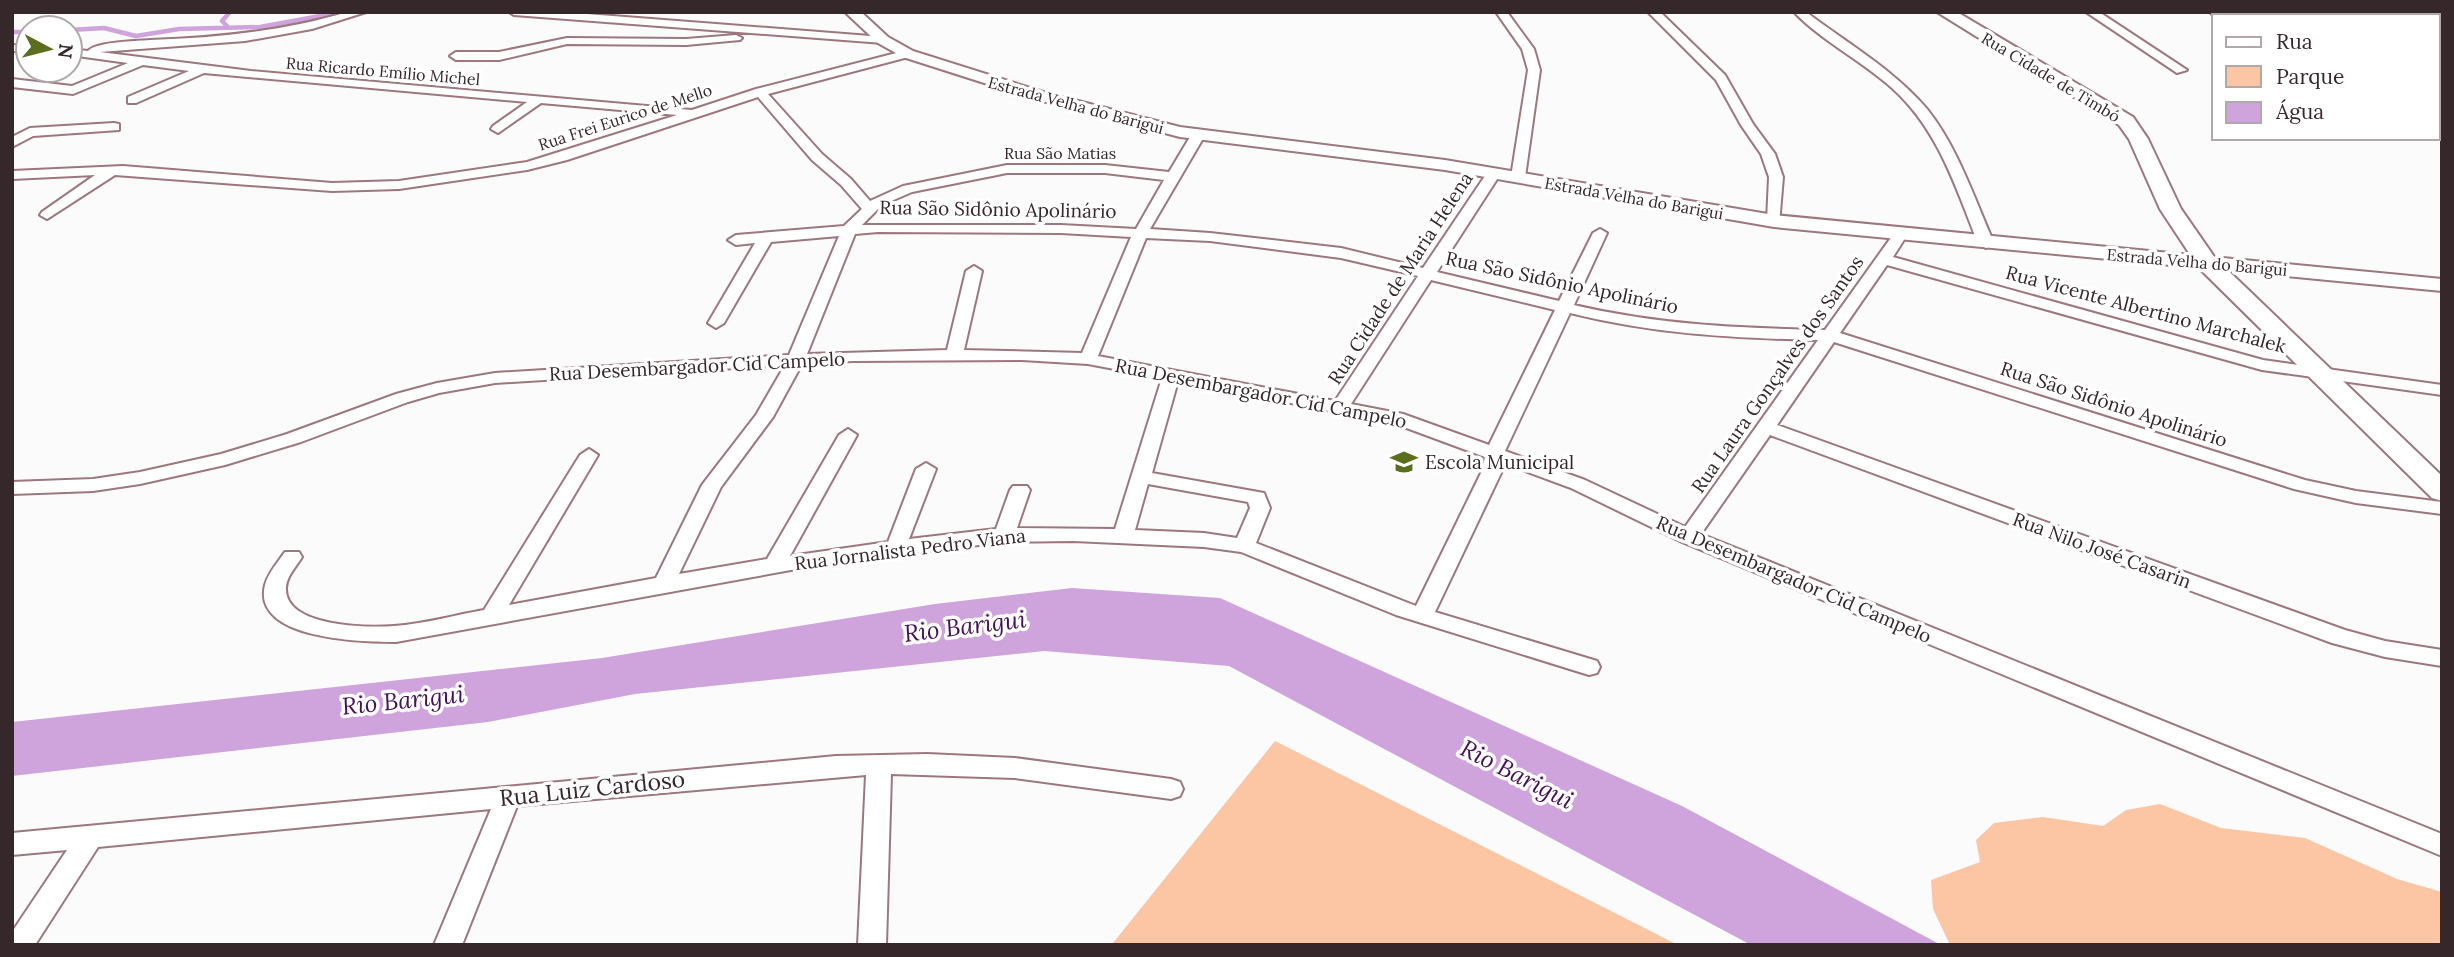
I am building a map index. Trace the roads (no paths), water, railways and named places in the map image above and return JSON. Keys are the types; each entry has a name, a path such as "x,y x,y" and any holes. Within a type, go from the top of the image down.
{"main road":[{"name":"Rua Cidade de Timbó","path":"1945,12 2126,121 2136,132 2153,174 2187,236 2207,263 2442,492"}],"street":[{"path":"84,51 146,42 243,38 361,12"},
{"path":"514,12 883,40"},
{"name":"Estrada Velha do Barigui","path":"852,12 883,40 908,54 1073,105 1149,126 1198,135 1494,173 1774,221 2442,285"},
{"path":"1501,12 1528,49 1534,70 1518,177"},
{"path":"1653,12 1721,78 1747,125 1768,154 1776,177 1774,221"},
{"path":"1799,12 1896,87 1924,114 1948,155 1986,243"},
{"path":"2091,12 2181,70"},
{"path":"619,20 667,34 801,42 862,52 883,61"},
{"path":"456,56 499,56 567,41 686,42 737,37"},
{"name":"Rua Ricardo Emílio Michel","path":"84,54 201,70 695,112"},
{"name":"Rua Frei Eurico de Mello","path":"12,175 113,170 332,187 399,185 538,163 596,147 760,92 908,54"},
{"path":"12,83 73,90 139,62"},
{"path":"132,100 201,70"},
{"path":"664,584 712,485 778,397 849,230 869,208 846,182 817,157 760,92"},
{"path":"498,129 539,99"},
{"path":"12,143 30,132 114,127"},
{"path":"1088,359 1141,232 1198,135"},
{"name":"Rua São Matias","path":"869,208 885,197 908,190 1007,169 1105,169 1173,177"},
{"path":"47,215 113,170"},
{"name":"Rua Cidade de Maria Helena","path":"1341,405 1494,173"},
{"name":"Rua São Sidônio Apolinário","path":"736,240 849,230 937,227 1141,232 1221,238 1332,252 1627,321 1689,331 1744,335 1830,335 2301,485 2356,497 2442,508"},
{"path":"1422,616 1492,471 1495,452 1600,233"},
{"name":"Rua Laura Gonçalves dos Santos","path":"1689,537 1900,235"},
{"path":"716,323 766,237"},
{"name":"Rua Vicente Albertino Marchalek","path":"1884,259 2235,359 2322,375 2442,390"},
{"path":"954,355 974,271"},
{"name":"Rua Desembargador Cid Campelo","path":"12,488 104,483 140,478 273,446 402,398 465,383 523,376 796,360 954,355 1088,359 1341,405 1397,418 1495,452 1578,484 1689,537 2442,845"},
{"path":"1123,536 1172,373"},
{"name":"Rua Nilo José Casarin","path":"1766,427 2340,637 2385,649 2442,658"},
{"path":"774,565 848,435"},
{"path":"491,617 589,455"},
{"path":"896,547 926,469"},
{"path":"1141,477 1257,497 1260,508 1244,546"},
{"path":"1004,535 1020,490"},
{"name":"Rua Jornalista Pedro Viana","path":"292,557 280,575 275,590 277,604 284,614 313,626 335,631 396,634 664,584 896,547 1004,535 1204,540 1244,546 1422,616 1589,667"},
{"path":"872,945 880,765"},
{"name":"Rua Luiz Cardoso","path":"12,844 786,769 880,765 1015,768 1171,789"},
{"path":"448,945 509,796"},
{"path":"19,945 90,837"}],"water":[{"name":"Rio Barigui","path":"1072,588 1220,598 1682,806 1941,945 1751,945 1229,666 1044,651 635,694 488,722 12,776 12,722 602,658 935,604"}],"waterway":[{"path":"228,27 222,21 230,12"},
{"path":"84,29 104,28 136,36 179,29 260,27 342,12"}],"place":[{"name":"Escola Municipal","path":"1404,462"}]}
